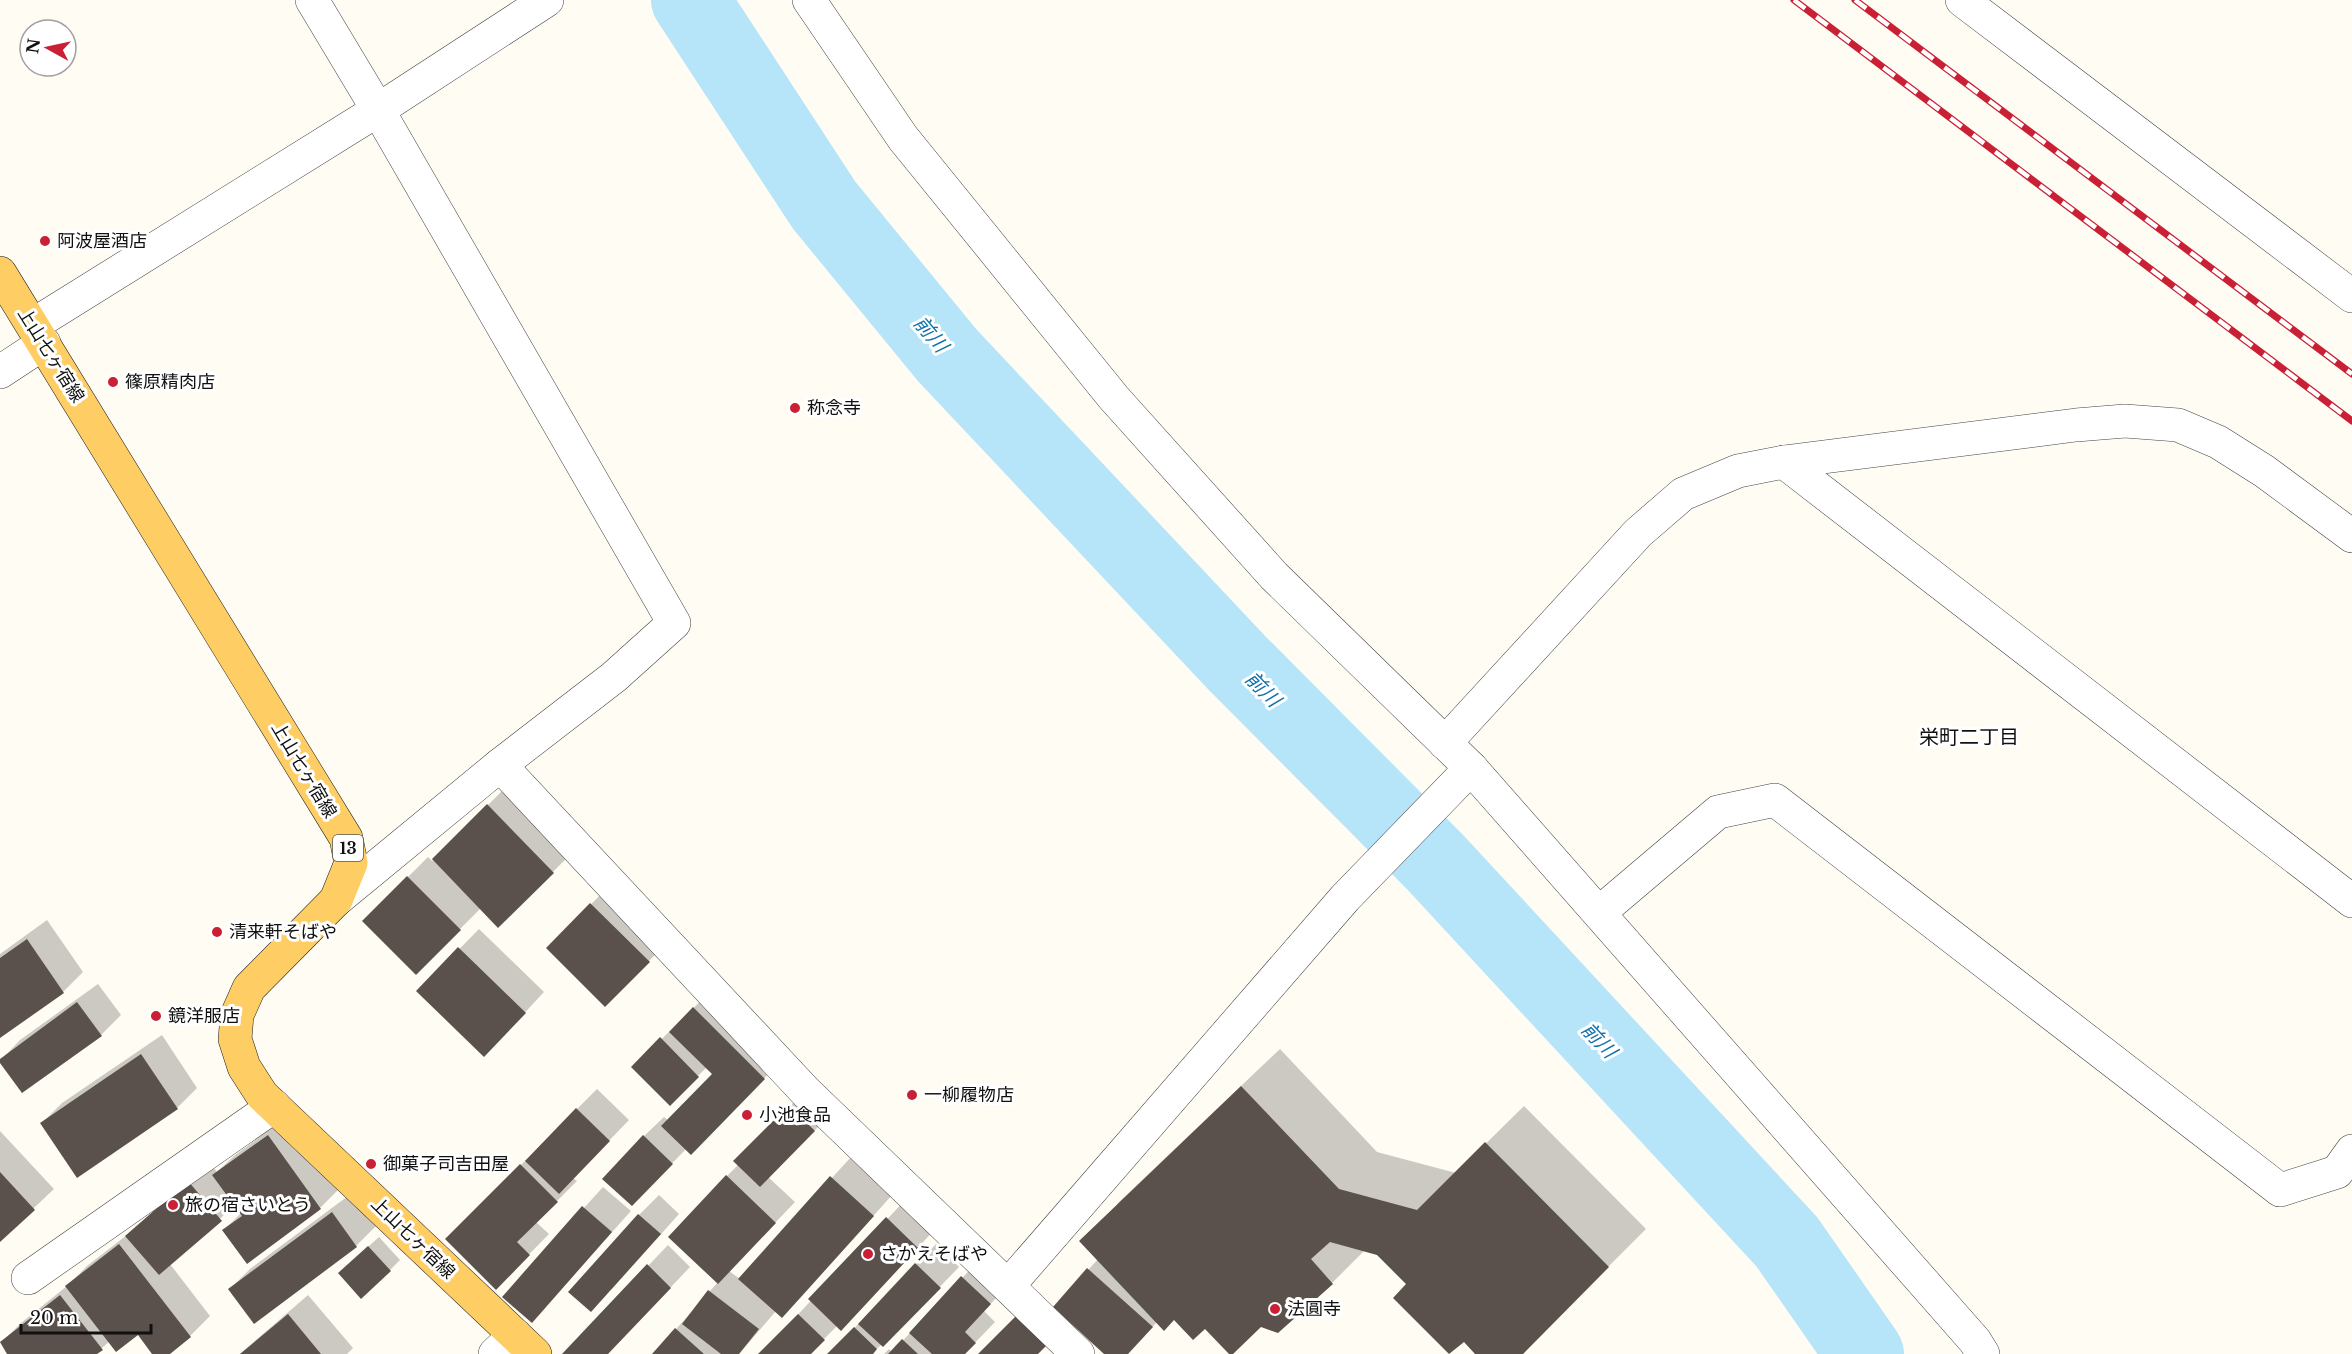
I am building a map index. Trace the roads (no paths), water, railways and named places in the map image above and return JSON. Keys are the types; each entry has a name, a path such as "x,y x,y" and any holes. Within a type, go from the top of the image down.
{"main road":[{"name":"上山七ヶ宿線","path":"0,273 346,838 351,863 336,900 249,987 237,1015 234,1039 244,1067 262,1095 515,1348"}],"street":[{"path":"312,0 674,622 614,677 500,765 336,900"},
{"path":"0,372 38,334 547,0"},
{"path":"809,0 903,138 1114,398 1274,576 1472,768 1975,1341 1983,1354"},
{"path":"1962,0 2352,296"},
{"path":"1445,743 1638,533 1683,494 1738,471 1784,462 2076,425 2125,421 2178,425 2217,442 2264,471 2352,537"},
{"path":"1784,462 2352,901"},
{"path":"500,765 806,1092 1078,1354"},
{"path":"1008,1286 1345,898 1472,768"},
{"path":"1600,912 1719,812 1775,800 2280,1190 2337,1172 2352,1151"},
{"path":"28,1278 274,1106"}],"waterway":[{"name":"前川","path":"690,0 824,205 947,355 1237,663 1435,862 1787,1242 1865,1354"}],"railway":[{"path":"1794,0 2352,421"},
{"path":"1855,0 2352,374"}],"place":[{"name":"阿波屋酒店","path":"45,241"},
{"name":"篠原精肉店","path":"113,382"},
{"name":"称念寺","path":"795,408"},
{"name":"清来軒そばや","path":"217,932"},
{"name":"鏡洋服店","path":"156,1016"},
{"name":"一柳履物店","path":"912,1095"},
{"name":"小池食品","path":"747,1115"},
{"name":"御菓子司吉田屋","path":"371,1164"},
{"name":"旅の宿さいとう","path":"173,1205"},
{"name":"さかえそばや","path":"868,1254"},
{"name":"法圓寺","path":"1275,1309"}],"district":[{"name":"栄町二丁目","path":"1969,737"}]}
